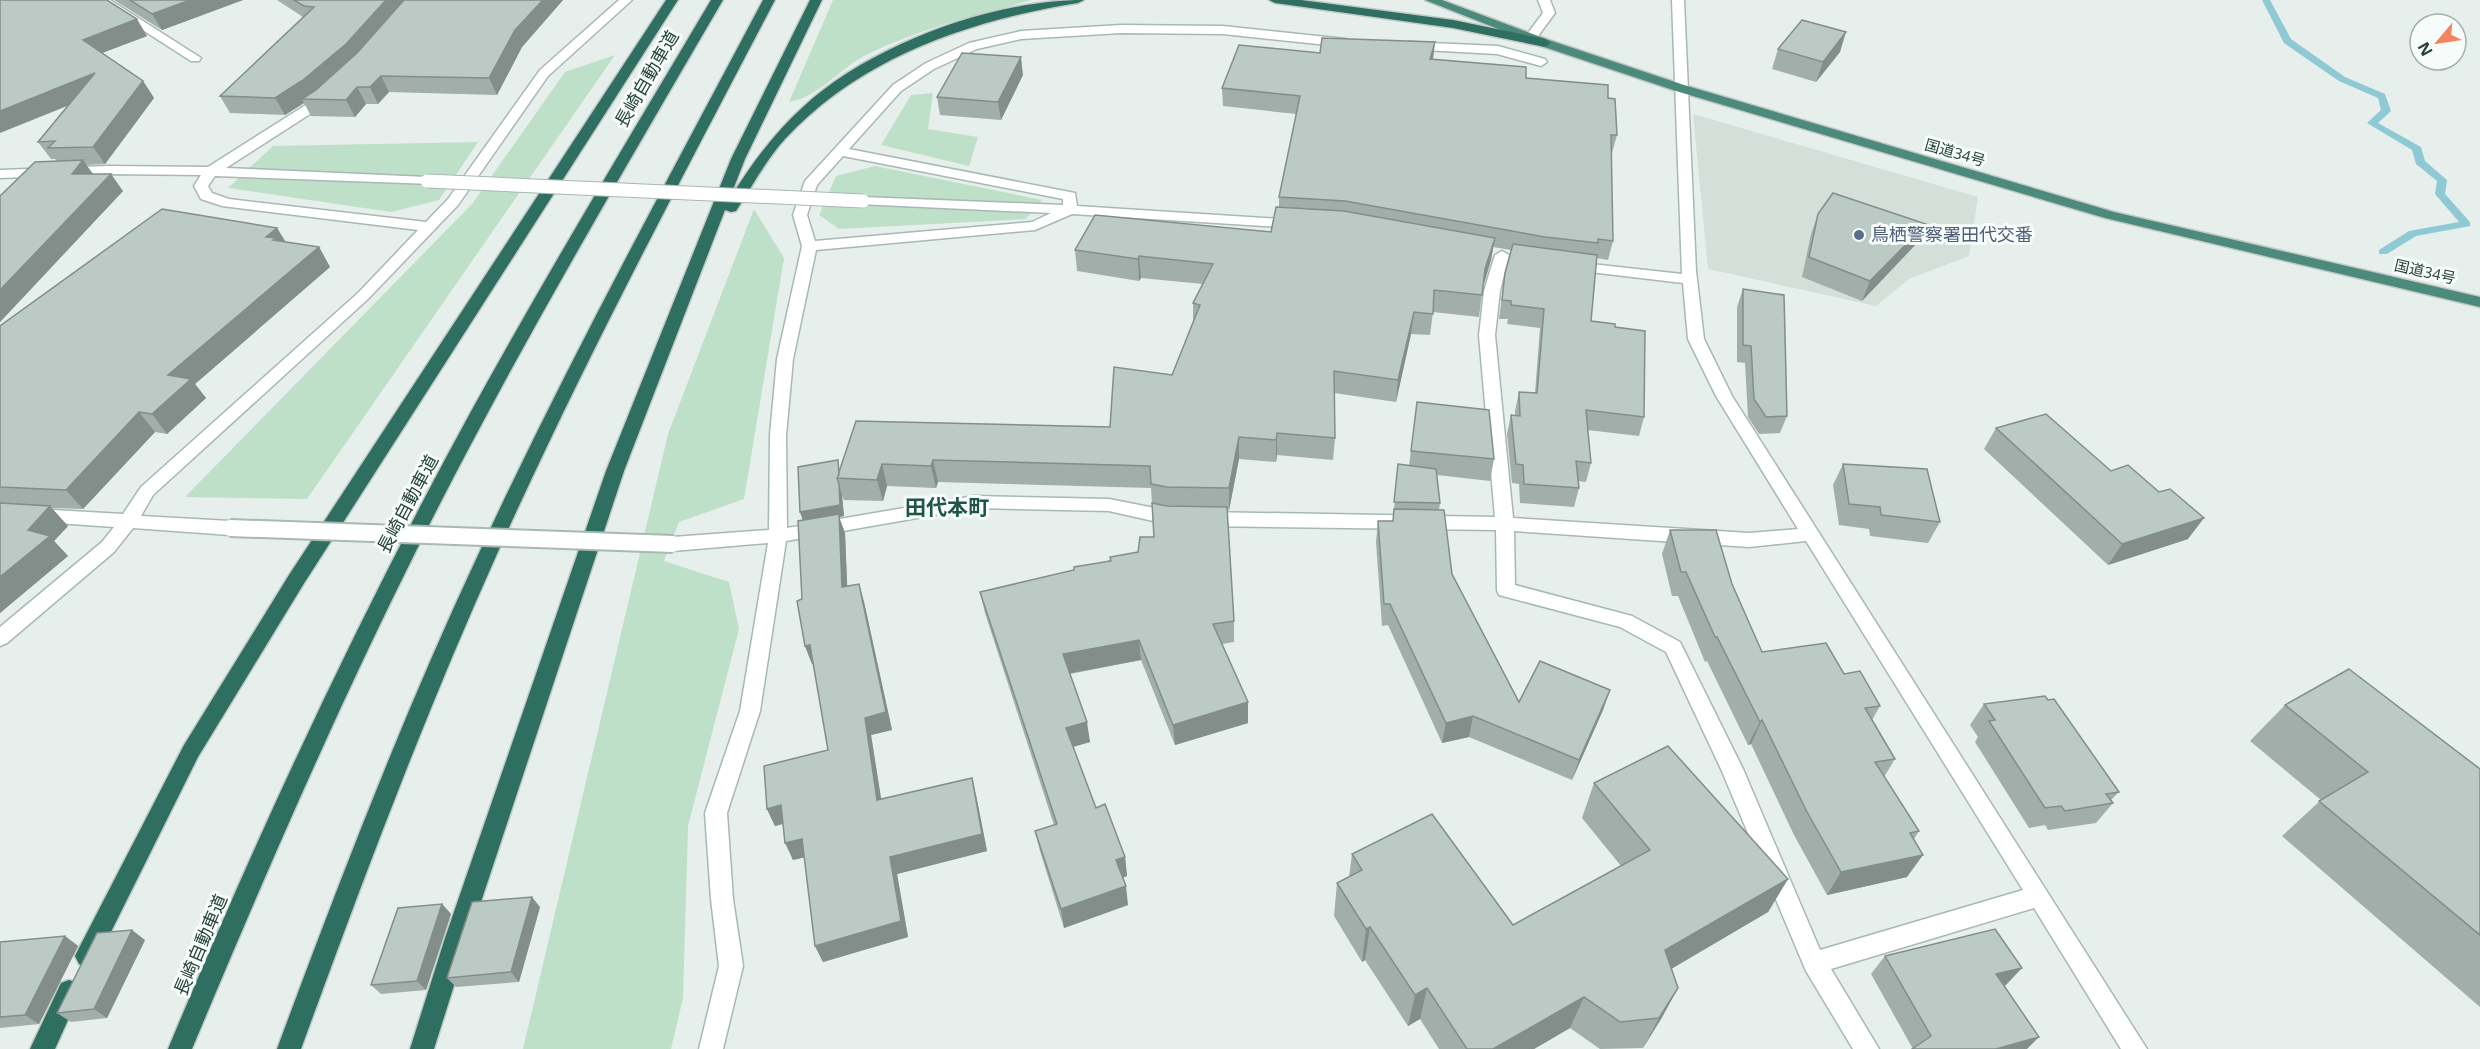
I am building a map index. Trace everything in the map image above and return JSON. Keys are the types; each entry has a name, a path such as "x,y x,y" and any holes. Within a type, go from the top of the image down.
{"highway":[{"path":"42,1049 191,751 296,580 672,0"},
{"name":"長崎自動車道","path":"180,1049 245,896 333,701 406,552 548,288 717,0"},
{"path":"289,1049 350,884 430,686 487,555 606,310 769,0"},
{"path":"422,1049 464,915 615,471 738,159 816,0"},
{"path":"698,263 751,174 780,135 841,84 904,49 945,32 1030,8 1078,0"},
{"path":"1275,0 1463,26 1545,43"},
{"name":"国道34号","path":"1431,0 1545,43 1680,87 2110,215 2480,302"}],"street":[{"path":"102,0 195,58"},
{"path":"0,638 108,547 129,520 147,491 363,296 453,202 544,73 627,0"},
{"path":"1531,38 1549,14 1544,0"},
{"path":"1678,0 1690,279 1696,339 1724,396 2135,1049"},
{"path":"711,1049 732,966 723,899 716,813 750,711 778,536 778,435 783,372 809,246 800,215 810,184 897,88 930,66 973,46 1021,34 1073,30 1224,30 1359,44"},
{"path":"1393,45 1498,50 1541,62"},
{"path":"335,88 319,102 210,172 201,186 206,196 227,203 429,227"},
{"path":"840,152 1070,196 1070,210"},
{"path":"0,174 88,171 210,172 1070,210 1308,224"},
{"path":"809,246 1035,226 1070,210"},
{"path":"1501,255 1492,291 1487,335 1505,525 1506,590 1625,621 1673,647 1732,769 1814,963 1867,1049"},
{"path":"1553,263 1690,279"},
{"path":"0,513 230,528 673,544 778,536 974,502 1109,505 1168,518 1505,525 1749,540 1812,534"},
{"path":"1814,963 2039,896"}],"shaded area":[{"path":"1693,114 1978,197 1969,256 1909,279 1876,306 1708,269"}],"green space":[{"path":"833,0 1032,0 948,23 886,46 856,61 810,95 789,102"},
{"path":"615,55 307,499 185,497 472,204 565,72"},
{"path":"933,93 928,129 978,137 969,166 881,145 911,95"},
{"path":"478,142 439,200 391,212 228,188 273,146"},
{"path":"875,166 1042,200 1026,219 839,229 819,215 836,176"},
{"path":"754,209 784,258 744,499 679,522 664,561 729,582 739,629 688,826 683,998 671,1049 523,1049 668,434"}],"building":[{"path":"0,0 107,0 137,19 83,40 143,81 93,147 48,148 55,141 38,142 95,73 0,111"},
{"path":"130,0 190,0 152,14"},
{"path":"294,0 386,0 346,44 303,80 275,98 220,96 314,7 304,6"},
{"path":"404,0 543,0 515,30 489,78 381,76 370,87 357,87 346,100 302,99 316,90 357,53"},
{"path":"1802,20 1846,32 1823,62 1778,49"},
{"path":"1322,38 1435,42 1430,59 1526,67 1526,78 1608,85 1608,98 1615,99 1617,135 1611,135 1613,241 1598,239 1598,243 1545,237 1345,201 1279,197 1300,96 1222,88 1239,45 1320,53"},
{"path":"962,53 1021,57 998,102 937,97"},
{"path":"83,160 72,174 111,174 0,290 0,196 35,162"},
{"path":"1833,193 1926,224 1870,281 1809,257 1818,214"},
{"path":"1276,207 1344,211 1495,238 1485,269 1482,295 1434,290 1433,314 1414,312 1398,380 1334,371 1335,438 1277,433 1276,440 1239,437 1229,488 1167,487 1151,484 1150,466 933,460 931,466 882,464 877,480 837,478 856,421 1110,427 1114,367 1172,375 1200,305 1193,303 1213,264 1139,256 1138,259 1075,250 1095,215 1271,232"},
{"path":"162,209 277,228 266,237 319,247 168,375 191,379 152,414 139,412 66,490 0,487 0,326"},
{"path":"1513,244 1597,255 1591,321 1645,331 1644,417 1586,410 1591,463 1576,461 1579,488 1524,484 1523,465 1516,464 1511,415 1520,416 1519,392 1537,393 1544,309 1511,305 1511,301 1502,300 1505,273"},
{"path":"1743,289 1784,295 1787,416 1766,417 1754,399 1751,346 1743,345"},
{"path":"1417,402 1489,410 1494,459 1411,451"},
{"path":"2046,414 2111,471 2128,465 2159,492 2170,489 2204,518 2122,544 1996,428"},
{"path":"838,460 840,505 800,512 798,467"},
{"path":"1398,464 1436,469 1440,503 1394,502"},
{"path":"1843,464 1927,469 1940,522 1881,515 1880,507 1849,504"},
{"path":"0,503 50,506 28,530 50,536 0,577"},
{"path":"1152,503 1167,506 1227,507 1234,621 1213,624 1248,702 1173,725 1139,640 1063,654 1087,722 1066,728 1096,808 1105,804 1125,857 1116,860 1126,886 1061,909 1035,831 1057,824 980,592 1074,570 1074,567 1111,561 1110,557 1138,552 1140,537 1154,537"},
{"path":"1394,509 1444,510 1452,574 1519,702 1540,661 1610,690 1579,760 1473,716 1446,723 1390,604 1384,604 1378,521 1393,521"},
{"path":"839,514 842,587 859,584 886,712 865,718 877,800 972,778 982,834 890,857 901,921 815,946 802,839 785,843 781,805 767,809 764,766 828,750 810,645 805,646 797,601 802,599 798,521"},
{"path":"1670,530 1716,530 1732,584 1762,652 1826,643 1844,674 1860,671 1880,706 1865,708 1895,759 1875,762 1919,831 1910,833 1923,855 1841,872 1807,812 1762,720 1760,722 1715,637 1686,572 1681,572"},
{"path":"2349,669 2480,769 2480,935 2319,801 2368,772 2285,705"},
{"path":"2045,696 2048,700 2054,699 2119,792 2106,794 2113,803 2065,811 2061,806 2045,808 1989,721 1995,720 1984,704"},
{"path":"1668,746 1788,879 1665,950 1678,988 1659,1018 1620,1022 1584,997 1493,1049 1467,1049 1427,988 1415,995 1370,927 1366,929 1337,883 1362,870 1352,854 1432,814 1513,925 1650,850 1594,783"},
{"path":"532,897 511,972 447,978 472,902"},
{"path":"442,904 417,981 371,985 398,908"},
{"path":"1995,929 2022,968 1996,974 2039,1037 1996,1049 1912,1049 1931,1036 1885,956"},
{"path":"132,930 94,1009 57,1013 97,933"},
{"path":"65,936 25,1015 0,1017 0,942"}],"waterway":[{"path":"2266,0 2287,41 2342,79 2382,96 2386,111 2372,123 2417,149 2420,162 2442,180 2440,194 2466,224 2413,233 2383,252"}],"place":[{"name":"鳥栖警察署田代交番","path":"1859,235"}],"district":[{"name":"田代本町","path":"947,508"}]}
